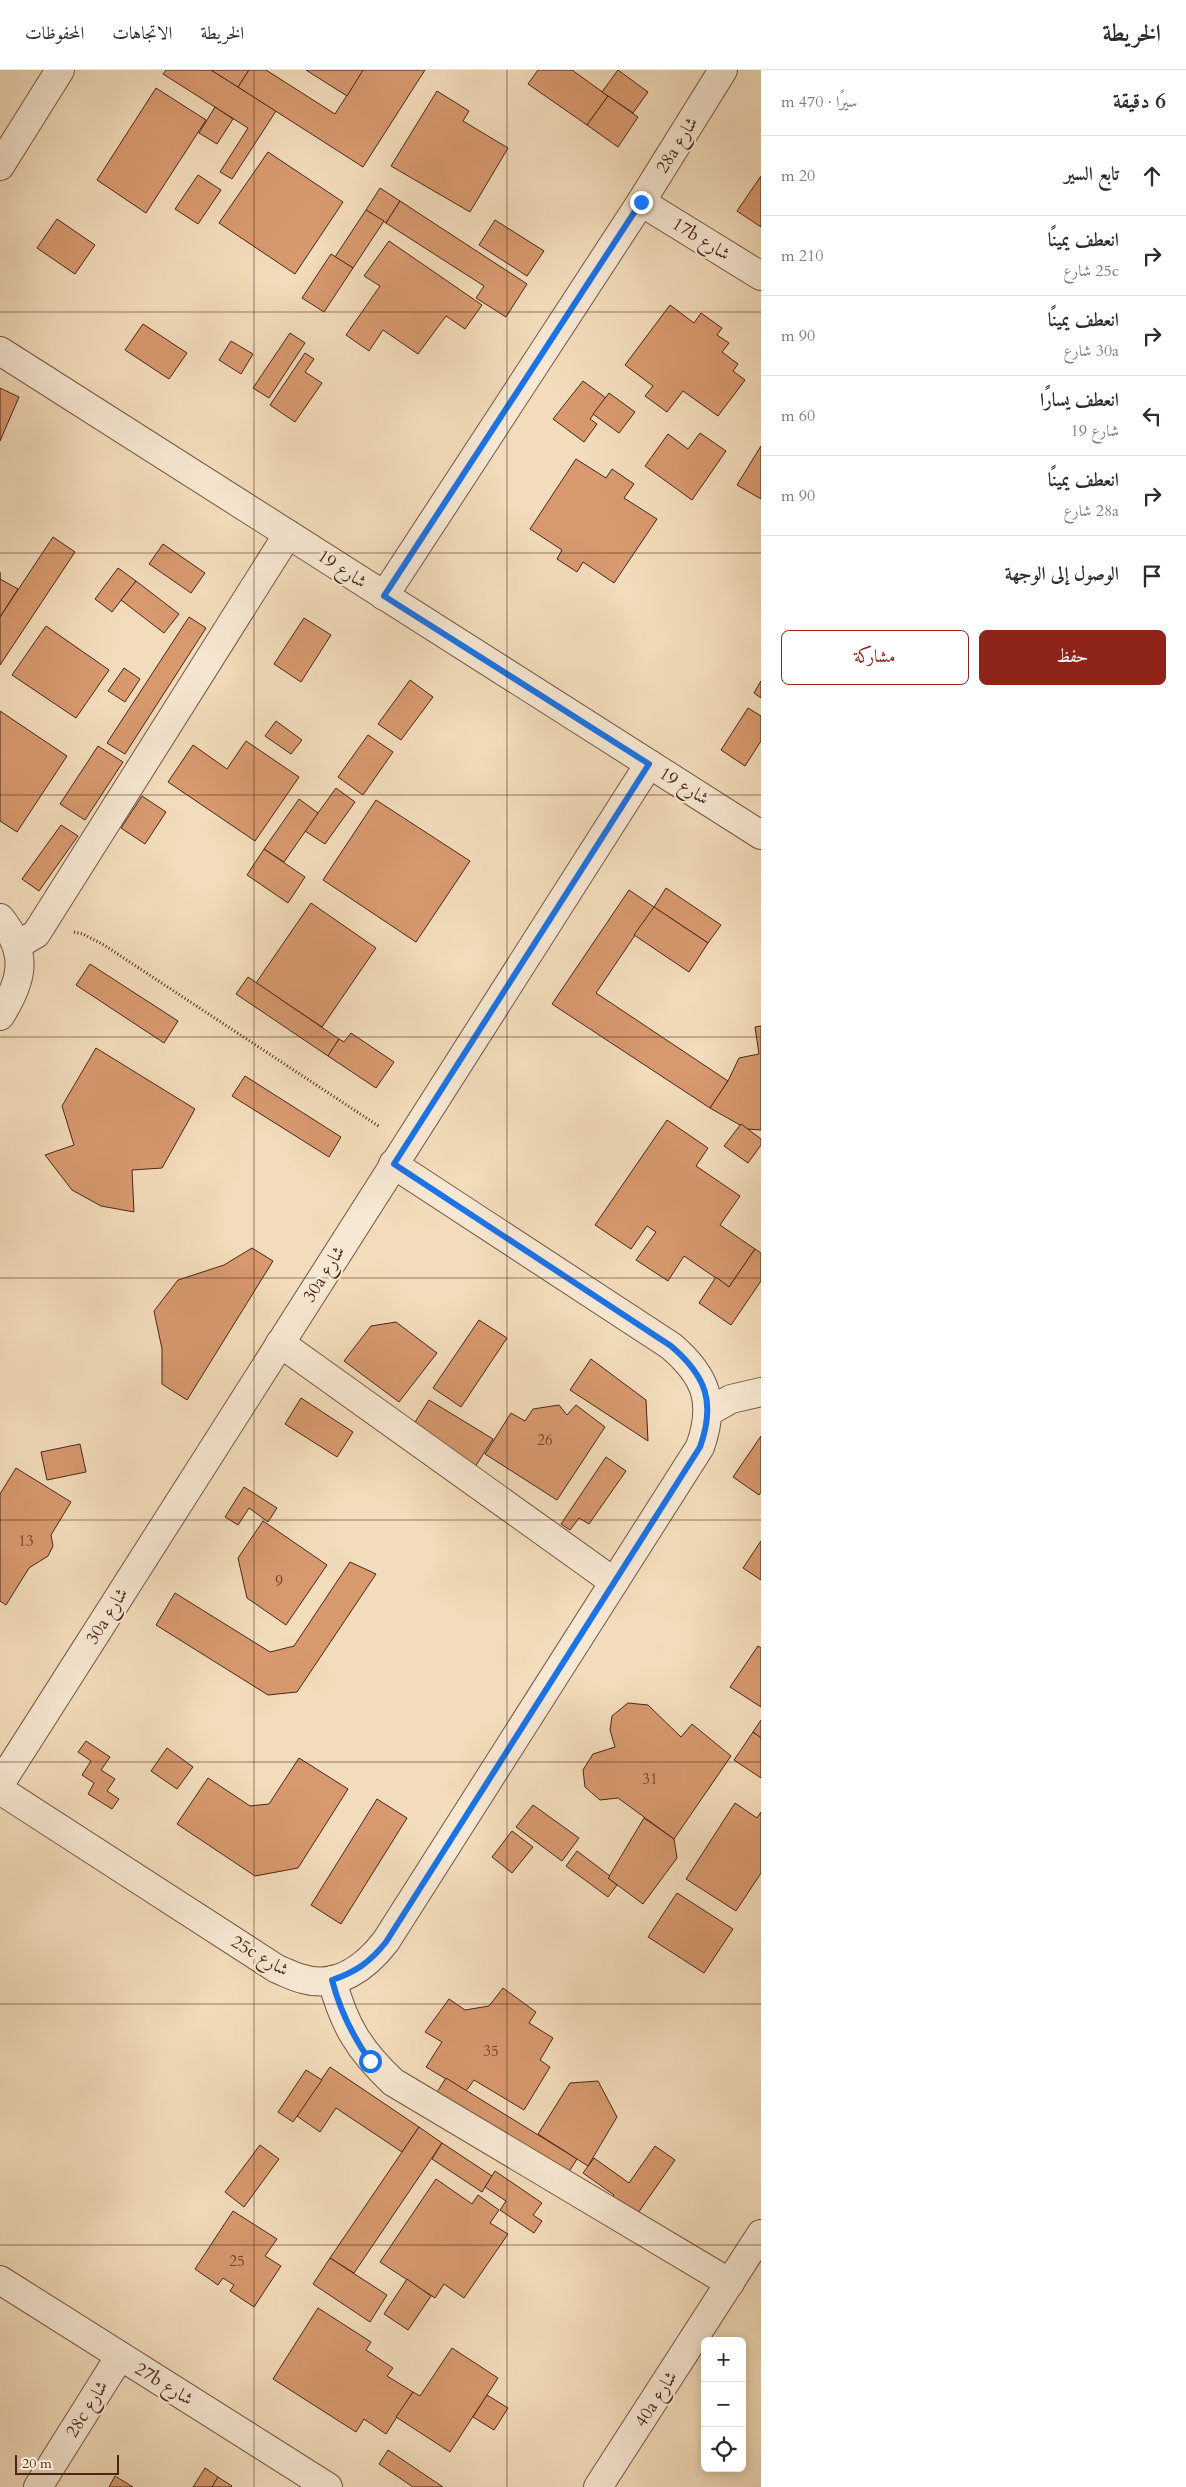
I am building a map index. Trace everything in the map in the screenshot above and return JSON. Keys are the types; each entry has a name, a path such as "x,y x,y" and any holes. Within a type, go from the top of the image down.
{"street":[{"path":"0,166 60,70"},
{"name":"28a شارع","path":"384,596 641,202 723,70"},
{"name":"17b شارع","path":"641,202 761,276"},
{"name":"شارع 19","path":"0,351 761,835"},
{"path":"0,1016 13,996 19,979 27,940 288,534"},
{"name":"30a شارع","path":"0,1784 649,764"},
{"path":"0,918 8,928 27,940"},
{"name":"25c شارع","path":"0,1790 277,1969 304,1980 332,1980 354,1972 372,1959 386,1942 700,1447 706,1430 708,1412 704,1386 691,1363 671,1346 400,1154"},
{"path":"280,1343 614,1582"},
{"path":"708,1412 731,1399 761,1392"},
{"path":"332,1980 340,2009 353,2036 370,2061 393,2082 730,2283"},
{"name":"40a شارع","path":"598,2487 761,2234"},
{"name":"27b شارع","path":"0,2280 328,2487"},
{"name":"28c شارع","path":"38,2487 120,2356"}],"path":[{"path":"27,940 59,930 83,934 104,945 400,1154"}],"building":[{"path":"166,70 211,70 276,111 232,179 220,172 248,128 163,74"},
{"path":"211,70 249,70 238,87"},
{"path":"249,70 266,70 335,114 363,70 425,70 363,167 238,87"},
{"path":"306,70 363,70 347,96"},
{"path":"538,70 572,70 608,96 587,125 528,84"},
{"path":"618,70 648,92 633,113 602,92"},
{"path":"156,88 206,120 146,213 97,180"},
{"path":"437,91 469,111 463,121 508,148 470,212 391,166"},
{"path":"608,96 638,117 618,147 587,125"},
{"path":"215,107 233,119 217,144 199,133"},
{"path":"268,152 343,202 295,274 219,223"},
{"path":"198,175 221,190 198,224 175,209"},
{"path":"761,176 761,227 737,211"},
{"path":"380,188 400,201 386,223 366,210"},
{"path":"400,201 527,284 506,317 476,298 484,286 386,223"},
{"path":"366,210 384,221 353,268 335,257"},
{"path":"57,219 95,245 75,274 37,248"},
{"path":"495,220 544,251 527,276 479,245"},
{"path":"389,241 482,305 465,329 446,316 418,354 383,330 369,351 346,335 380,286 364,276"},
{"path":"331,254 353,268 324,312 302,298"},
{"path":"670,305 694,323 701,313 722,328 717,335 729,343 722,352 738,364 733,371 745,380 718,416 683,391 667,412 645,396 653,386 625,365"},
{"path":"143,324 187,353 169,379 125,350"},
{"path":"290,333 305,343 269,398 253,388"},
{"path":"231,341 253,354 241,374 219,360"},
{"path":"305,353 314,359 305,372 322,383 295,422 270,405"},
{"path":"583,381 606,398 590,419 597,424 584,442 553,419"},
{"path":"0,388 19,397 0,441"},
{"path":"609,393 635,412 619,433 593,414"},
{"path":"700,433 726,451 692,500 645,466 668,434 688,449"},
{"path":"761,446 761,499 737,485"},
{"path":"576,459 606,478 612,469 634,484 624,498 657,519 614,583 583,562 577,572 557,559 562,550 530,529"},
{"path":"53,537 75,552 0,665 0,617"},
{"path":"163,544 205,573 191,593 149,564"},
{"path":"118,568 136,581 112,612 95,599"},
{"path":"0,579 18,589 0,617"},
{"path":"136,581 179,614 164,633 121,600"},
{"path":"189,617 206,628 125,754 107,743"},
{"path":"304,618 331,635 301,682 274,664"},
{"path":"46,626 109,670 76,718 12,675"},
{"path":"124,668 140,679 125,702 108,691"},
{"path":"410,680 433,697 401,740 378,724"},
{"path":"761,681 761,698 754,693"},
{"path":"748,708 761,716 761,741 745,766 721,750"},
{"path":"0,711 67,756 17,832 0,821"},
{"path":"276,721 302,740 291,754 265,736"},
{"path":"368,735 393,752 363,795 338,777"},
{"path":"246,741 299,777 255,841 168,782 193,745 227,769"},
{"path":"98,746 123,762 85,820 60,804"},
{"path":"336,788 355,802 325,844 305,831"},
{"path":"142,796 166,812 145,844 121,828"},
{"path":"299,799 318,813 284,862 264,849"},
{"path":"376,800 470,861 416,942 323,880"},
{"path":"61,825 78,836 39,891 22,879"},
{"path":"264,849 305,877 288,903 247,875"},
{"path":"666,888 721,925 708,943 654,907"},
{"path":"629,890 654,907 596,993 728,1081 710,1108 552,1004"},
{"path":"311,903 376,948 322,1027 256,983"},
{"path":"654,907 708,943 689,972 634,935"},
{"path":"90,964 178,1021 164,1043 76,985"},
{"path":"248,977 339,1039 328,1056 236,994"},
{"path":"761,1026 761,1130 747,1129 710,1108 728,1081 739,1058 759,1054 755,1027"},
{"path":"351,1033 394,1062 376,1088 328,1056 339,1039 344,1042"},
{"path":"96,1048 195,1109 162,1168 132,1170 134,1212 101,1206 72,1190 45,1155 74,1145 62,1106"},
{"path":"245,1076 341,1137 329,1157 232,1096"},
{"path":"667,1120 708,1148 696,1166 740,1196 720,1225 755,1249 729,1287 684,1256 668,1281 636,1260 656,1232 647,1226 631,1249 595,1225"},
{"path":"741,1124 761,1139 761,1145 748,1163 724,1146"},
{"path":"252,1248 273,1261 187,1400 162,1384 162,1349 154,1311 178,1280 224,1265"},
{"path":"755,1249 761,1253 761,1281 731,1325 699,1303 716,1277 729,1287"},
{"path":"479,1320 507,1338 461,1407 433,1388"},
{"path":"396,1322 437,1353 399,1402 344,1361 371,1326"},
{"path":"591,1359 646,1400 648,1441 570,1390"},
{"path":"301,1398 353,1432 337,1457 285,1424"},
{"path":"429,1400 493,1439 473,1470 410,1430"},
{"path":"559,1405 567,1415 576,1405 605,1427 557,1500 485,1454 511,1413 525,1421 533,1409"},
{"path":"761,1436 761,1492 759,1495 733,1477"},
{"path":"80,1444 86,1472 47,1480 41,1452"},
{"path":"606,1457 626,1471 589,1524 579,1518 570,1530 561,1524"},
{"path":"16,1468 71,1502 51,1535 53,1546 48,1556 29,1568 6,1605 0,1601 0,1494"},
{"path":"244,1487 277,1508 268,1522 249,1508 238,1525 225,1517"},
{"path":"263,1521 327,1565 286,1625 247,1598 238,1558"},
{"path":"761,1541 761,1580 743,1568"},
{"path":"350,1562 376,1574 297,1692 268,1695 156,1625 175,1593 270,1652 294,1646"},
{"path":"758,1646 761,1648 761,1707 730,1687"},
{"path":"628,1703 648,1705 681,1737 692,1724 731,1756 674,1839 618,1798 600,1800 585,1787 583,1770 593,1754 615,1747 610,1730 612,1716"},
{"path":"761,1720 761,1738 753,1732"},
{"path":"753,1732 761,1738 761,1778 734,1760"},
{"path":"86,1741 110,1757 101,1770 115,1779 107,1791 119,1799 112,1809 88,1794 94,1783 82,1775 91,1761 78,1752"},
{"path":"167,1748 193,1767 177,1789 151,1771"},
{"path":"299,1758 348,1789 298,1868 255,1876 177,1824 208,1778 250,1806 269,1804"},
{"path":"377,1799 407,1818 341,1924 311,1905"},
{"path":"735,1803 757,1818 761,1812 761,1873 736,1911 686,1879"},
{"path":"533,1805 579,1838 562,1861 516,1827"},
{"path":"644,1818 674,1839 677,1858 643,1904 608,1878"},
{"path":"512,1831 533,1847 512,1873 492,1857"},
{"path":"577,1851 610,1876 608,1878 617,1885 608,1897 566,1866"},
{"path":"677,1893 733,1929 704,1973 648,1937"},
{"path":"503,1988 536,2012 529,2023 553,2038 540,2060 550,2067 524,2110 474,2080 466,2091 426,2067 442,2042 425,2032 449,1999 465,2010 489,2006"},
{"path":"330,2067 419,2127 402,2152 336,2108 320,2132 297,2116"},
{"path":"306,2070 322,2080 293,2122 278,2112"},
{"path":"446,2078 577,2159 563,2181 432,2100"},
{"path":"598,2081 617,2117 588,2166 538,2134 570,2083"},
{"path":"419,2127 442,2143 354,2273 330,2258"},
{"path":"442,2143 492,2176 482,2192 432,2159"},
{"path":"260,2145 279,2159 244,2207 225,2192"},
{"path":"655,2146 675,2160 631,2223 606,2206 614,2195 583,2173 594,2158 629,2183"},
{"path":"495,2171 542,2203 533,2215 542,2221 534,2233 500,2210 506,2201 485,2187"},
{"path":"436,2179 472,2204 478,2195 499,2210 490,2223 508,2234 464,2298 444,2284 435,2298 380,2262"},
{"path":"233,2211 277,2239 265,2256 281,2266 254,2307 230,2291 234,2285 223,2278 218,2285 195,2269"},
{"path":"330,2258 387,2295 370,2322 313,2284"},
{"path":"407,2279 431,2296 408,2330 384,2314"},
{"path":"318,2308 371,2342 366,2350 393,2368 387,2376 413,2392 386,2434 364,2419 356,2432 273,2379"},
{"path":"452,2348 498,2378 450,2452 396,2417 413,2392 420,2396"},
{"path":"487,2395 508,2408 494,2430 473,2417"},
{"path":"388,2450 443,2487 413,2487 379,2464"},
{"path":"205,2468 218,2477 212,2487 193,2487"},
{"path":"115,2476 133,2487 109,2487"},
{"path":"218,2477 232,2486 212,2487"}],"route":[{"path":"370,2061 353,2036 340,2009 332,1980 354,1972 372,1959 386,1942 700,1447 706,1430 708,1412 704,1386 691,1363 671,1346 394,1164 649,764 384,596 641,202"}]}
